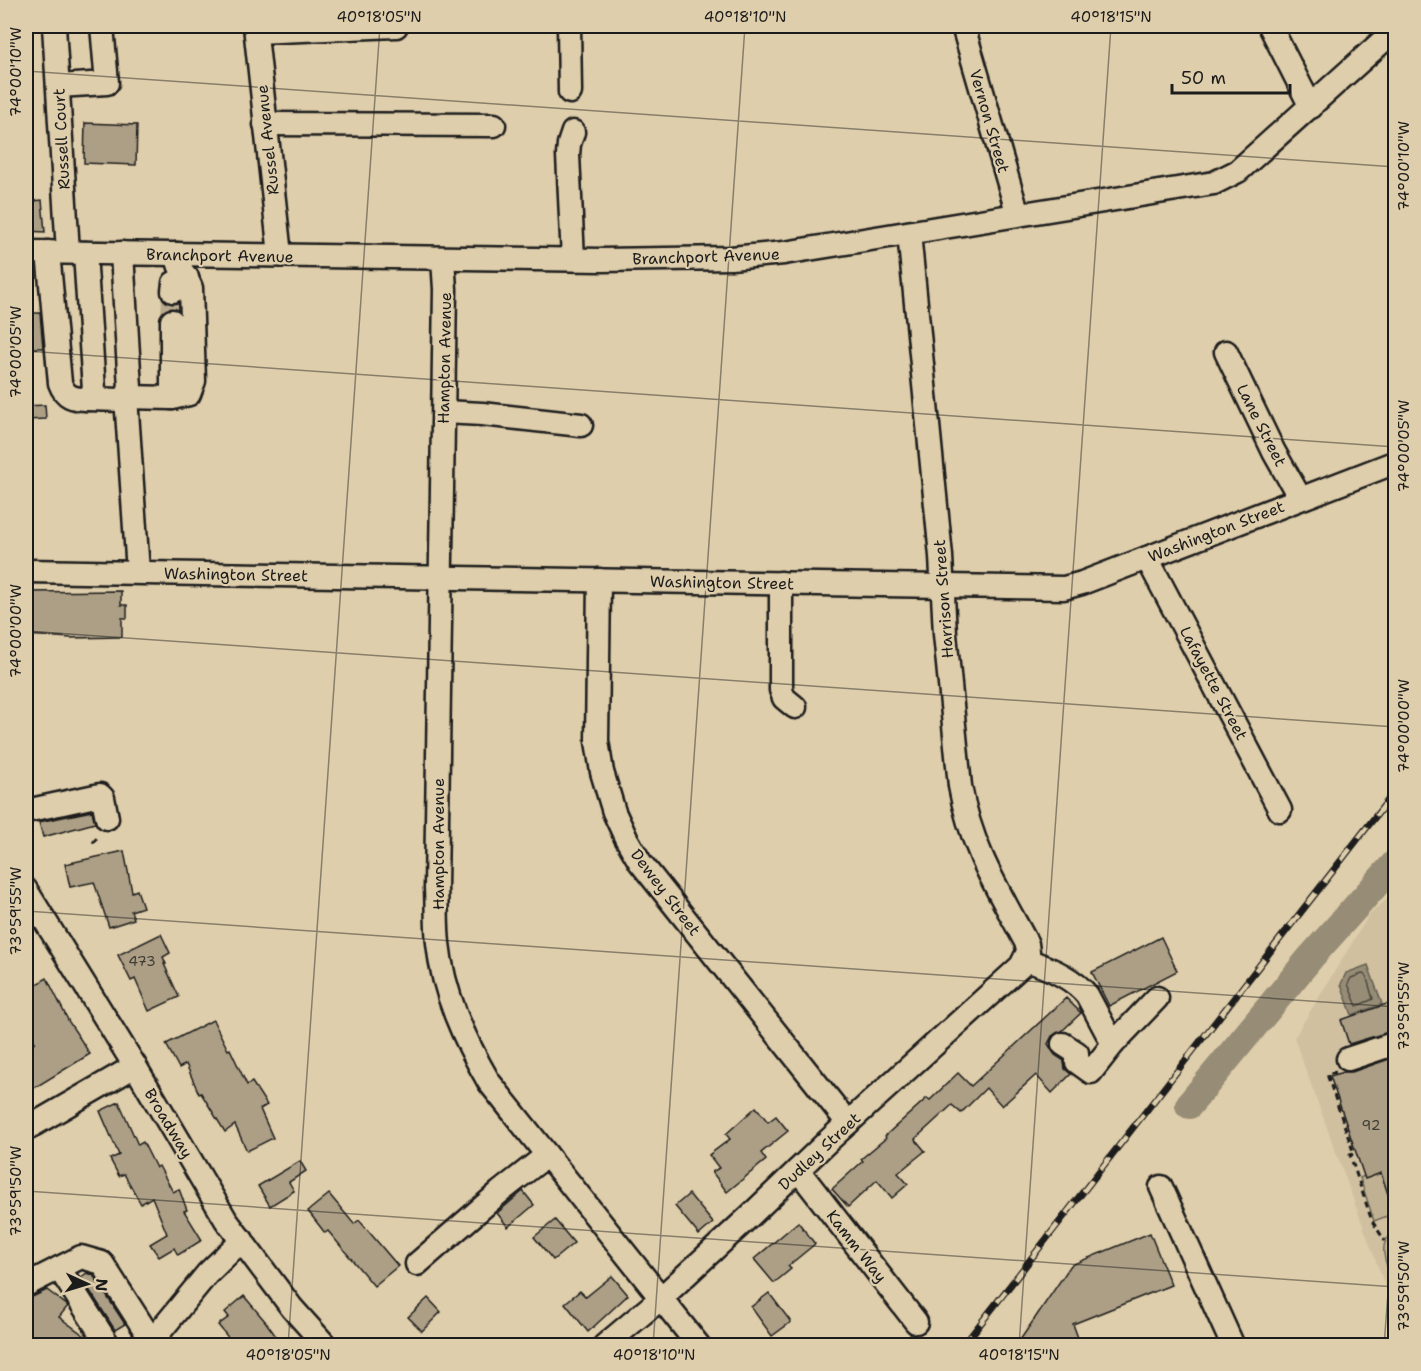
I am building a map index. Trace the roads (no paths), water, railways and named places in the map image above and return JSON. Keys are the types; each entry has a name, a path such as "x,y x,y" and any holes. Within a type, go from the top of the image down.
{"street":[{"name":"Russell Court","path":"54,26 67,252"},
{"path":"58,86 106,83 102,26"},
{"path":"256,29 396,26"},
{"path":"569,26 570,92"},
{"name":"Vernon Street","path":"963,26 1018,215"},
{"path":"1270,26 1311,107"},
{"name":"Russel Avenue","path":"256,29 280,255"},
{"name":"Branchport Avenue","path":"26,252 573,260 731,258 784,254 1214,183 1238,171 1395,29"},
{"path":"265,124 494,125"},
{"path":"573,132 568,155 573,260"},
{"name":"Harrison Street","path":"909,233 939,533 947,658 964,811 980,855 1027,944 1027,956"},
{"path":"67,252 60,383 63,391 74,399 94,396 121,400 126,397 172,398 189,394 194,381 191,288 180,284 177,254"},
{"path":"67,252 94,396"},
{"path":"122,253 130,388 126,397 138,572"},
{"name":"Hampton Avenue","path":"443,259 445,289 444,412 436,888 438,943 442,968 458,1021 489,1082 699,1346"},
{"path":"172,321 172,398"},
{"name":"Lane Street","path":"1226,352 1274,452 1300,498"},
{"path":"444,412 581,424"},
{"name":"Washington Street","path":"26,571 1064,588 1395,462"},
{"name":"Lafayette Street","path":"1147,558 1280,810"},
{"name":"Dewey Street","path":"599,580 597,741 602,772 614,812 626,838 648,871 848,1123"},
{"path":"781,583 781,690 784,698 795,707"},
{"path":"26,811 100,795 103,798 107,818"},
{"name":"Broadway","path":"26,890 135,1066 226,1220 292,1308 326,1346"},
{"path":"1027,956 1082,988 1113,1044"},
{"name":"Dudley Street","path":"604,1346 660,1299 848,1123 1021,966 1027,956"},
{"path":"1063,1044 1077,1053 1077,1062 1091,1072 1113,1044 1157,998"},
{"path":"1348,1059 1395,1043"},
{"path":"26,1129 135,1066"},
{"path":"417,1264 500,1192 547,1155"},
{"name":"Kamm Way","path":"798,1170 916,1322"},
{"path":"1161,1186 1233,1346"},
{"path":"26,1285 81,1257 102,1263 150,1343 207,1274 242,1240"},
{"path":"59,1268 109,1346"}],"water":[{"path":"1368,965 1382,1004 1352,1015 1341,984 1346,973"}],"waterway":[{"path":"1189,1105 1311,957 1396,862"}],"tunnel":[{"path":"172,321 173,291"}],"railway":[{"path":"963,1346 1396,790"}]}
